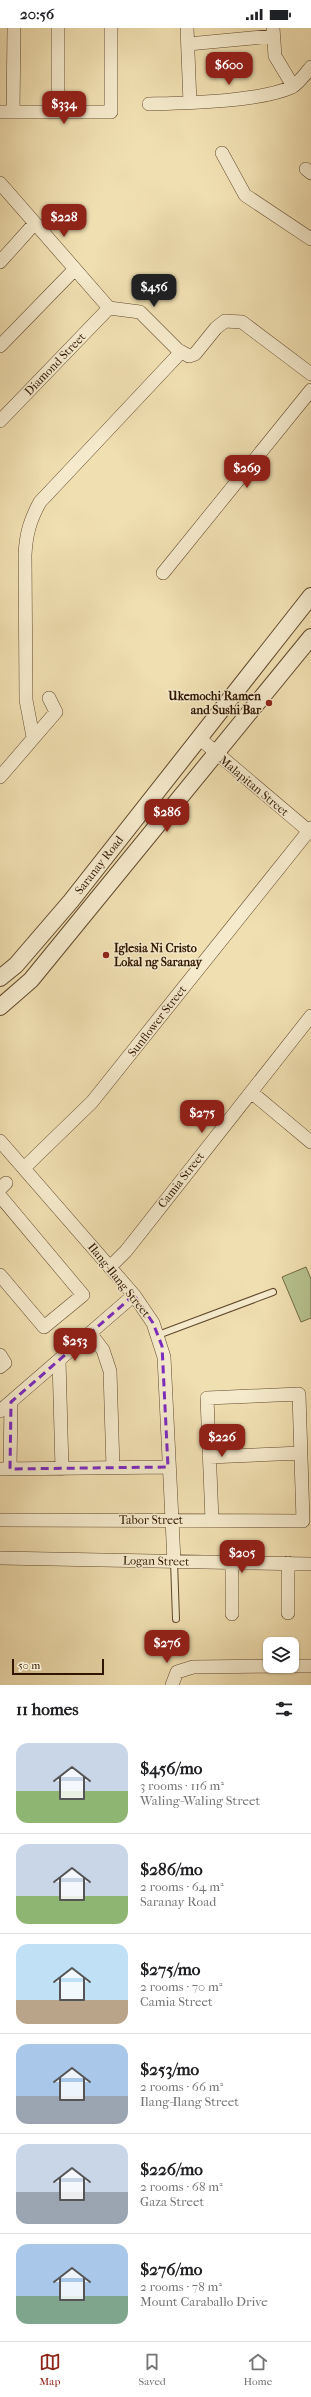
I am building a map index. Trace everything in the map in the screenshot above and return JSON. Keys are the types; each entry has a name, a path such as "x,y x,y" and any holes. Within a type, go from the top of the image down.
{"street":[{"path":"14,28 6,112 111,112 111,28"},
{"path":"58,28 58,112"},
{"path":"187,28 190,103"},
{"path":"188,44 273,32 275,56 293,86"},
{"path":"149,104 190,103 268,95 293,86 311,67"},
{"path":"222,153 245,195 311,239"},
{"path":"1,187 35,223 109,308 140,312 180,353 189,356 195,354 216,328 225,321 242,322 311,374"},
{"path":"0,262 35,223"},
{"path":"0,346 75,269"},
{"name":"Diamond Street","path":"0,421 109,308"},
{"path":"33,737 26,692 25,555 26,534 31,518 40,502 50,490 180,353"},
{"path":"163,573 311,390"},
{"name":"Saranay Road","path":"0,978 16,965 70,901 311,596"},
{"name":"Saranay Road","path":"0,1007 31,980 214,753 311,637"},
{"path":"0,777 56,712 49,698"},
{"name":"Malapitan Street","path":"199,738 214,753 310,831"},
{"name":"Sunflower Street","path":"24,1168 92,1102 310,831"},
{"name":"Camia Street","path":"110,1267 126,1250 311,1016"},
{"path":"251,1092 311,1142"},
{"name":"Ilang-Ilang Street","path":"0,1141 134,1295 149,1317 158,1335 166,1370 168,1467 174,1561"},
{"path":"0,1196 83,1295 44,1327 0,1275"},
{"path":"0,1411 134,1295"},
{"path":"90,1333 103,1350 110,1371 113,1468"},
{"path":"0,1355 5,1363 0,1367"},
{"path":"59,1360 62,1469"},
{"path":"210,1458 300,1453 299,1394 207,1398 212,1520"},
{"path":"11,1402 5,1469 168,1467"},
{"name":"Tabor Street","path":"0,1520 303,1521 300,1453"},
{"name":"Logan Street","path":"0,1558 311,1564"},
{"path":"232,1562 232,1614"},
{"path":"288,1563 288,1613"},
{"path":"172,1685 177,1672 193,1667 263,1666"},
{"path":"299,1666 311,1666"}],"lane":[{"path":"158,1335 273,1292"},
{"path":"174,1561 176,1619"}],"highlighted area":[{"path":"134,1295 153,1323 162,1346 168,1467 10,1469 11,1402"}],"green space":[{"path":"306,1267 311,1279 311,1318 301,1322 282,1277"}],"place":[{"name":"Ukemochi Ramen and Sushi Bar","path":"269,703"},
{"name":"Iglesia Ni Cristo Lokal ng Saranay","path":"106,955"}]}
